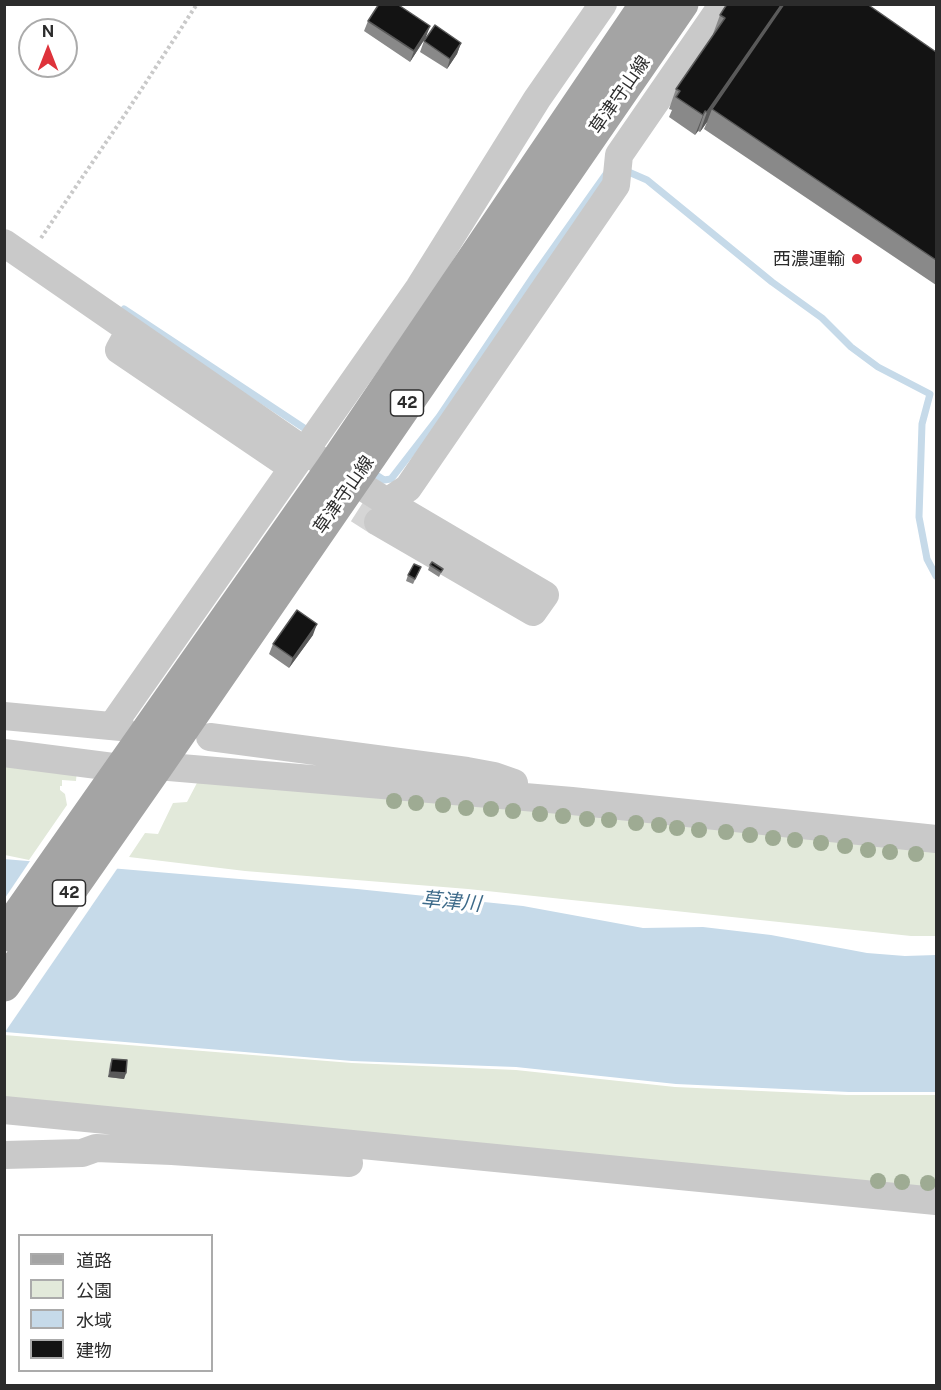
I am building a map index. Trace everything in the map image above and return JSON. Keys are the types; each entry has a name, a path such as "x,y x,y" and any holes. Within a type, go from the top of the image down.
{"main road":[{"name":"草津守山線","path":"4,985 161,761 646,4"},
{"name":"草津守山線","path":"4,935 108,777 343,474 682,4"}],"street":[{"path":"4,716 116,727 294,456 419,288 537,99 603,4"},
{"path":"382,512 408,488 616,185 619,155 723,4"},
{"path":"16,251 129,330 294,456 343,474 382,512 533,612 545,595 382,512"},
{"path":"210,737 467,771 494,776 514,783"},
{"path":"4,740 81,748 108,777"},
{"path":"4,753 108,777"},
{"path":"161,761 514,783 848,814 936,825"},
{"path":"161,761 936,839"},
{"path":"4,1110 299,1159 551,1181 836,1210 936,1216"},
{"path":"4,1155 82,1153 96,1148 173,1139 936,1201"}],"path":[{"path":"16,251 126,113 197,4"}],"green space":[{"path":"4,762 77,769 76,781 62,780 60,790 65,794 67,805 29,860 5,855"},
{"path":"198,781 497,801 936,849 935,936 911,936 468,889 245,871 129,857 145,833 158,834 173,803 187,802"},
{"path":"4,1035 352,1063 516,1070 675,1087 847,1095 936,1095 936,1191 5,1107"}],"water":[{"name":"草津川","path":"4,859 357,889 523,906 643,928 703,927 771,935 867,953 905,956 936,955 936,1092 849,1092 676,1084 516,1067 352,1061 5,1032"}],"pier":[{"path":"32,858 119,866 5,1032 5,898"}],"building":[{"path":"379,4 397,4 430,26 414,51 368,21"},
{"path":"727,4 782,4 703,115 676,97 680,91 676,89 725,18 720,15"},
{"path":"784,4 867,4 936,52 936,260 712,109"},
{"path":"435,25 461,43 450,59 424,41"},
{"path":"432,562 443,569 441,572 430,565"},
{"path":"414,564 421,567 415,579 408,575"},
{"path":"297,610 317,624 293,658 273,644"},
{"path":"112,1059 127,1060 126,1073 110,1072"}],"waterway":[{"path":"624,170 647,180 772,282 822,318 851,347 878,367 930,394 922,424 919,517 927,559 936,576"},
{"path":"370,471 384,480 391,479 439,417 535,274 608,173"},
{"path":"124,309 310,432"}],"tunnel":[{"path":"323,487 378,522"}],"place":[{"name":"西濃運輸","path":"857,259"}]}
